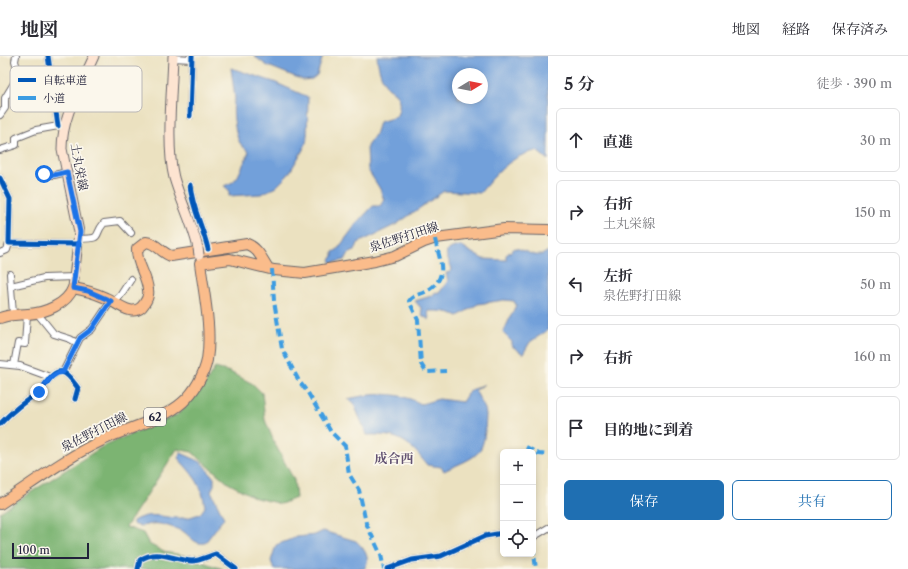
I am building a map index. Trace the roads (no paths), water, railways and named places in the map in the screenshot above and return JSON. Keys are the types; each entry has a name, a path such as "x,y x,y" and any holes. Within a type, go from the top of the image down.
{"main road":[{"name":"土丸栄線","path":"89,66 94,56"},
{"path":"173,57 171,161 174,178 189,214 201,254"},
{"name":"土丸栄線","path":"68,112 61,126 62,149 80,232 73,288"},
{"name":"泉佐野打田線","path":"201,254 268,268 305,273 375,261 395,256 436,238 504,229 528,228 548,230"},
{"name":"泉佐野打田線","path":"73,288 88,291 112,301 123,308 131,310 142,307 148,296 147,284 137,257 137,249 140,244 146,242 152,242 170,256 201,254 247,244 253,246 268,268"},
{"name":"泉佐野打田線","path":"0,504 80,452 103,440 173,409 192,391 204,370 207,361 208,344 201,254"},
{"path":"0,318 13,314 38,313 65,301 70,296 73,288"}],"street":[{"path":"16,56 15,61 16,66"},
{"path":"48,56 50,66"},
{"path":"173,57 192,57 190,116"},
{"path":"0,115 5,108 6,98 10,91"},
{"path":"0,150 16,145 16,138 36,130 61,126 58,112"},
{"path":"44,174 54,175 67,172"},
{"path":"0,178 10,199 9,243 7,250 0,253"},
{"path":"190,185 191,200 204,233 201,254"},
{"path":"9,243 79,242 98,236 104,223 120,221 131,233"},
{"path":"10,274 13,314"},
{"path":"11,286 44,278 75,277"},
{"path":"0,424 27,398 39,392 50,378 63,372 80,338 92,329 112,301 120,296 131,279"},
{"path":"38,313 54,334 77,343"},
{"path":"14,365 18,344 24,344 27,314"},
{"path":"0,364 14,365 50,378"},
{"path":"63,372 78,388 75,400"},
{"path":"536,535 548,528"},
{"path":"387,569 412,560 441,556 485,536 500,534"},
{"path":"138,569 140,560 152,555 169,555 193,561 216,554 236,569"}],"water":[{"path":"254,56 323,56 317,75 312,79 303,80 266,65"},
{"path":"377,56 548,56 548,160 537,151 528,153 520,156 505,166 480,193 444,191 397,224 358,243 355,251 349,253 345,260 332,263 330,260 333,256 333,252 337,250 357,223 373,206 380,206 384,200 380,189 368,170 367,146 375,135 379,122 396,117 399,105 397,95 388,88 380,73"},
{"path":"231,68 274,82 308,97 307,140 304,148 288,175 276,187 261,194 229,196 229,190 224,186 233,182 238,176 249,152 240,143 235,128 233,108 235,99"},
{"path":"460,246 483,259 506,260 506,255 515,248 535,255 544,254 548,251 548,330 530,342 523,354 512,346 512,342 503,333 516,305 514,301 504,300 478,304 458,316 447,312 428,311 429,320 422,315 421,308 415,301 431,296 436,292 439,293 448,281 446,273 452,270 447,256 448,250"},
{"path":"485,384 475,390 485,409 486,415 482,447 473,457 444,471 441,467 427,465 408,444 402,440 395,437 367,435 353,402 348,399 367,395 386,394 404,397 421,404 439,399 462,402 469,391"},
{"path":"181,453 201,462 214,478 214,485 211,491 224,518 205,543 198,543 184,532 165,525 156,524 140,526 133,524 133,521 152,515 188,518 200,514 205,507 199,485 178,458"},
{"path":"323,531 356,541 366,554 367,561 364,569 274,569 271,561 276,545 297,537 315,535"}],"district":[{"name":"成合西","path":"394,458"}]}
